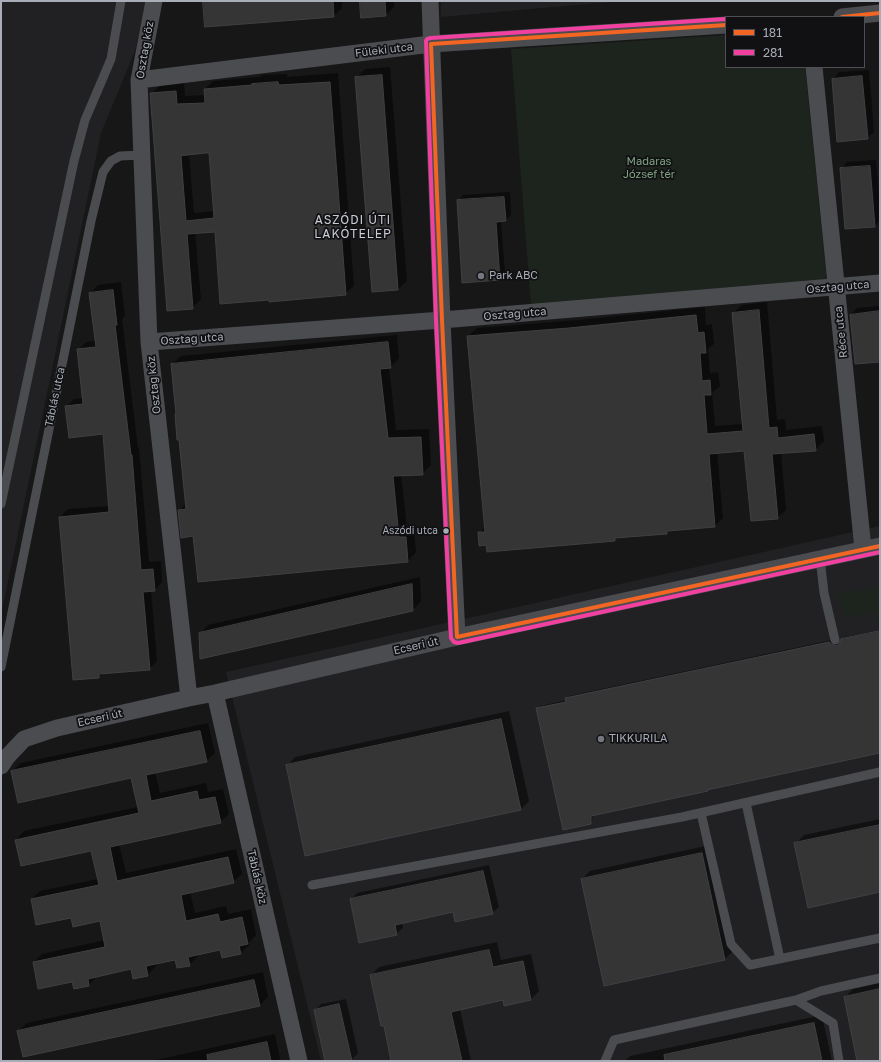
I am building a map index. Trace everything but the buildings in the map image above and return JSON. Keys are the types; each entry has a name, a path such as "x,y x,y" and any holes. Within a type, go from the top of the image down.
{"street":[{"name":"Osztag köz","path":"154,1 139,80 149,342 189,698"},
{"path":"430,1 442,320 457,637"},
{"path":"855,16 880,14"},
{"name":"Füleki utca","path":"139,80 431,44 725,25"},
{"name":"Réce utca","path":"814,68 863,549"},
{"name":"Osztag utca","path":"149,342 442,320 880,283"},
{"name":"Ecseri út","path":"1,766 7,757 24,740 56,728 457,637 880,546"},
{"name":"Táblás köz","path":"215,693 299,1061"}],"lane":[{"path":"1,504 74,161 85,120 111,59 120,1"},
{"name":"Táblás utca","path":"1,667 91,221 104,172 112,161 120,156 142,155"},
{"path":"820,558 824,593 835,640"},
{"path":"312,885 701,813 880,772"},
{"path":"746,803 780,959"},
{"path":"701,813 731,944 750,965 880,938"},
{"path":"605,1061 614,1040 796,1000 821,991 880,978"},
{"path":"796,1000 833,1023 840,1061"}],"shaded area":[{"path":"1,1 146,1 135,51 101,133 1,615"},
{"path":"441,1 621,1 441,17"},
{"path":"880,526 880,1061 321,1061 226,672"}],"green space":[{"name":"Madaras József tér","path":"725,35 725,68 805,68 827,282 531,305 511,49"},
{"path":"880,587 880,626 875,612 845,617 837,594"}],"transit line":[{"name":"181","path":"852,16 880,13"},
{"name":"281","path":"725,19 431,38 427,39 426,41 436,320 451,638 454,642 458,643 880,552"},
{"name":"181","path":"725,25 431,44 457,637 880,546"}],"place":[{"name":"Park ABC","path":"481,276"},
{"name":"Aszódi utca","path":"446,531"},
{"name":"TIKKURILA","path":"601,739"}],"district":[{"name":"ASZÓDI ÚTI LAKÓTELEP","path":"353,227"}]}
